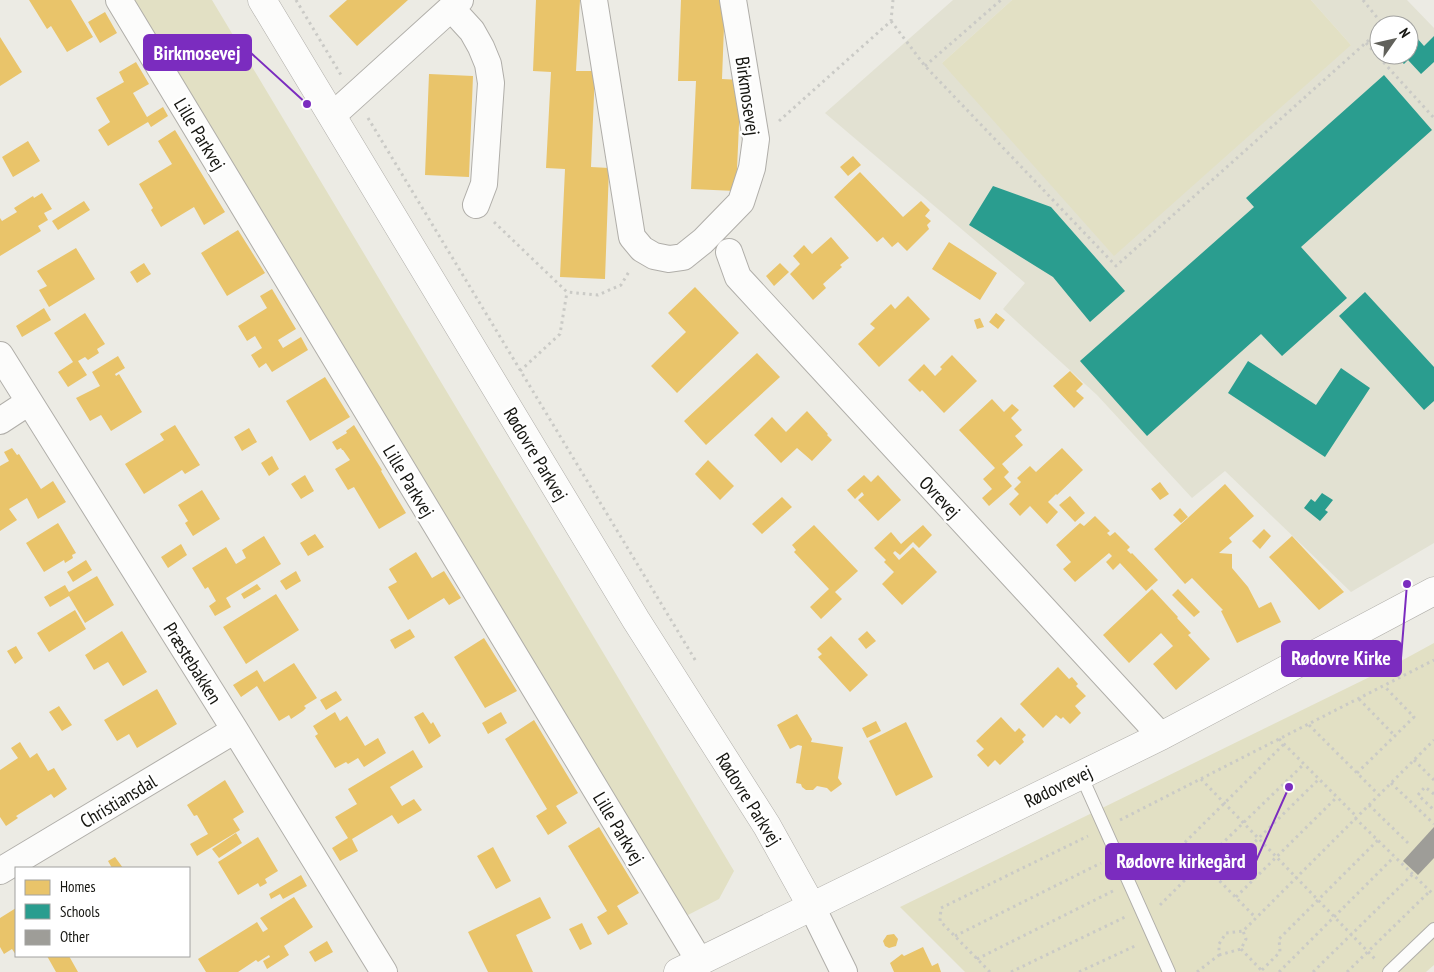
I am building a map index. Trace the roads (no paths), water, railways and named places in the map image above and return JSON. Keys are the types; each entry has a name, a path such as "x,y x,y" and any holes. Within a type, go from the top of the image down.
{"street":[{"name":"Lille Parkvej","path":"119,0 689,967"},
{"name":"Rødovre Parkvej","path":"262,0 636,620 767,826 812,907"},
{"name":"Birkmosevej","path":"594,0 632,237 642,249 654,256 669,259 683,257 703,241 741,202 752,168 756,139 733,0"},
{"path":"332,116 456,4 482,47 488,64 491,83 484,184 476,205"},
{"name":"Ovrevej","path":"729,252 738,277 1161,736"},
{"name":"Præstebakken","path":"0,355 236,730 384,972"},
{"path":"0,421 29,402"},
{"name":"Rødovrevej","path":"689,967 1161,736 1434,591"},
{"name":"Christiansdal","path":"0,871 236,730"},
{"path":"812,907 844,972"}],"lane":[{"path":"1081,775 1169,972"},
{"path":"1385,969 1434,929"}],"place":[{"name":"Birkmosevej","path":"307,104"},
{"name":"Rødovre Kirke","path":"1407,584"},
{"name":"Rødovre kirkegård","path":"1289,787"}]}
